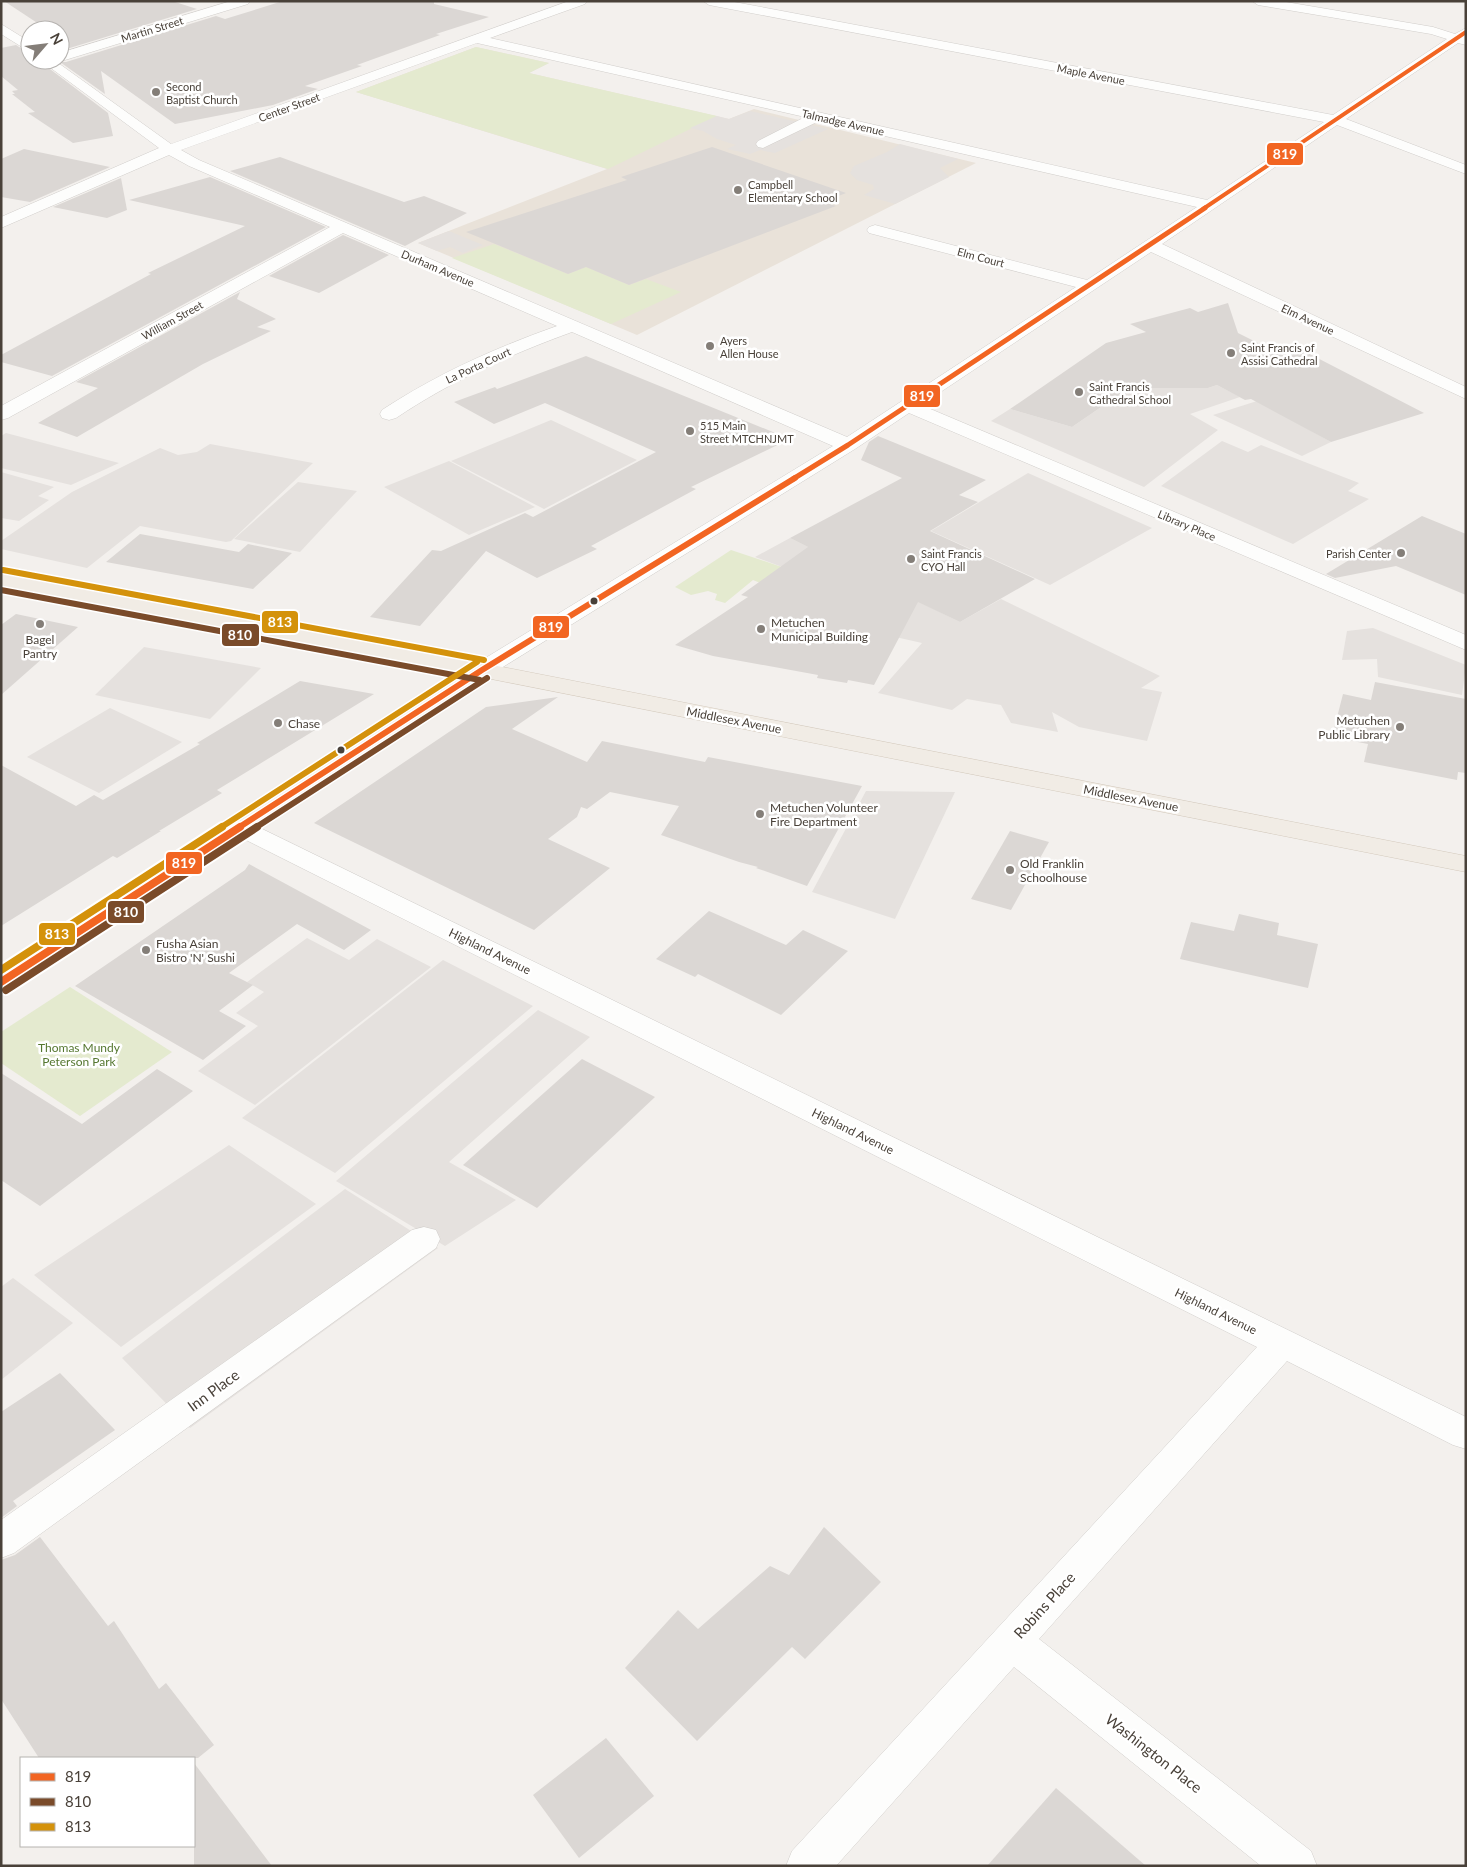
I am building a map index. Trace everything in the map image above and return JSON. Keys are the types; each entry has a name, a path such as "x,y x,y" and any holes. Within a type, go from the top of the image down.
{"main road":[{"name":"Middlesex Avenue","path":"1,580 482,670 1466,864"},
{"path":"1,982 482,670"}],"street":[{"name":"Martin Street","path":"70,54 244,1"},
{"name":"Center Street","path":"1,223 169,149 581,1"},
{"name":"Maple Avenue","path":"709,1 1336,120 1466,170"},
{"path":"1258,1 1463,37"},
{"path":"1,28 20,41"},
{"path":"482,670 848,446 1209,204 1463,37"},
{"name":"Talmadge Avenue","path":"478,39 1209,204"},
{"name":"Durham Avenue","path":"64,70 169,149 194,163 848,446"},
{"path":"763,144 818,116"},
{"name":"William Street","path":"1,414 342,227"},
{"name":"Elm Court","path":"875,230 1088,285"},
{"name":"Elm Avenue","path":"1150,245 1466,394"},
{"name":"La Porta Court","path":"389,414 435,385 511,348 572,326"},
{"name":"Library Place","path":"908,406 1466,643"},
{"name":"Highland Avenue","path":"241,828 1466,1434"},
{"name":"Inn Place","path":"1,1541 424,1239"},
{"name":"Robins Place","path":"807,1866 1282,1343"},
{"name":"Washington Place","path":"1011,1641 1296,1866"}],"shaded area":[{"name":"Campbell Elementary School","path":"476,47 549,63 529,73 729,119 754,109 976,163 637,335 418,243 607,169 356,92"},
{"path":"750,111 828,129 775,153 760,150 750,154 727,149 736,145 717,139 703,131 690,128 717,116 729,119"},
{"path":"900,144 958,159 940,168 949,177 895,204 864,195 874,189 873,185 857,180 850,173 854,166 887,152"},
{"path":"449,231 483,245 463,253 450,247 437,251 418,243"},
{"path":"1217,385 1240,397 1190,414 1218,430 1144,487 991,421 1010,409 1072,427 1129,388 1208,388"},
{"path":"1257,401 1331,442 1302,456 1213,415"},
{"path":"551,420 637,460 544,509 451,461"},
{"path":"6,433 119,463 71,485 1,468 1,436"},
{"path":"1222,441 1248,452 1261,445 1359,483 1348,491 1369,499 1293,544 1161,486"},
{"path":"210,444 313,463 231,541 226,542 140,526 87,568 1,549 1,541 72,492 160,448 178,455 197,452"},
{"path":"449,461 535,507 469,535 384,487"},
{"path":"1,472 54,487 38,496 49,500 19,521 1,518"},
{"path":"1028,473 1152,528 1050,585 931,531"},
{"path":"298,482 357,491 300,552 234,539"},
{"path":"790,538 960,622 1001,599 1160,676 1141,688 1162,692 1147,741 1079,727 1052,712 1058,732 1011,723 1001,705 967,699 952,710 878,693 922,643 851,627 793,571 755,557"},
{"path":"1373,628 1466,665 1462,695 1378,677 1377,659 1342,660 1347,631"},
{"path":"144,647 261,668 210,719 95,695"},
{"path":"110,708 182,742 99,793 27,757"},
{"path":"866,791 955,792 895,919 812,892"},
{"path":"307,938 349,960 377,939 431,967 255,1105 198,1071 258,1026 236,1013 264,992 247,982"},
{"path":"443,960 533,1006 335,1173 242,1118"},
{"path":"538,1010 590,1037 449,1162 516,1200 445,1246 336,1181"},
{"path":"229,1145 316,1204 121,1347 34,1275"},
{"path":"345,1189 438,1248 190,1428 122,1358"},
{"path":"13,1278 73,1323 1,1380 1,1287"}],"green space":[{"path":"476,47 549,63 529,73 717,116 608,169 356,92"},
{"path":"494,244 568,274 586,267 629,285 646,279 681,292 611,324 452,258"},
{"path":"731,550 794,571 765,585 753,580 725,603 715,600 717,594 708,591 691,595 675,587"},
{"name":"Thomas Mundy Peterson Park","path":"70,987 172,1052 80,1116 1,1063 1,1032"}],"building":[{"path":"4,1 172,1 197,9 70,48 70,20 33,20"},
{"path":"283,1 434,1 434,4 489,17 436,34 440,35 305,86 318,89 273,105 175,124 101,71 105,94 70,69 70,61 216,16 225,19"},
{"path":"16,45 20,48 20,70 51,70 108,113 113,136 73,143 28,113 35,112 12,94 15,94 12,91 18,90 1,76 1,48"},
{"path":"712,147 846,193 836,197 840,198 827,203 836,206 629,285 586,267 568,274 466,232 627,180 621,177"},
{"path":"24,149 110,167 30,202 1,197 1,159"},
{"path":"280,157 404,202 424,196 467,213 405,246 230,171"},
{"path":"210,177 326,227 52,376 1,362 1,355 151,274 148,273 245,226 129,200"},
{"path":"121,178 127,210 107,218 53,207"},
{"path":"343,235 389,255 319,293 269,276"},
{"path":"240,292 237,299 276,319 257,327 271,331 203,364 77,437 38,423 98,388 76,382"},
{"path":"1228,303 1238,333 1282,355 1300,349 1424,413 1331,442 1251,399 1245,400 1217,385 1208,388 1129,388 1072,427 1010,409 1106,343 1146,332 1130,324 1190,308 1198,312"},
{"path":"586,356 790,439 691,487 696,489 591,546 597,549 537,578 486,551 420,626 370,617 432,550 441,551 525,513 533,517 656,452 545,403 494,424 454,402 495,387 497,389"},
{"path":"878,436 986,480 959,495 978,502 930,531 1035,579 960,622 918,602 874,685 848,680 847,683 817,678 818,675 713,656 675,645 748,597 741,595 808,547 790,538 902,478 861,460 869,442"},
{"name":"Parish Center","path":"1422,516 1466,534 1466,595 1396,566 1335,578 1326,574"},
{"path":"140,534 239,552 248,544 292,553 253,589 106,562"},
{"path":"16,614 78,627 1,695 1,625"},
{"path":"300,681 374,694 217,790 222,793 159,831 161,831 117,858 113,856 1,926 1,765 76,806 94,795 103,800 200,744 197,743"},
{"name":"Metuchen Public Library","path":"1375,682 1466,699 1466,773 1458,772 1457,780 1364,762 1368,744 1332,737 1343,694 1371,700"},
{"path":"558,697 512,729 587,762 602,741 705,762 708,757 862,786 807,886 756,868 758,867 661,835 679,806 610,792 587,809 581,807 577,817 548,839 610,868 534,930 314,823 486,707"},
{"name":"Old Franklin Schoolhouse","path":"1010,831 1049,842 1011,910 971,899"},
{"path":"249,864 371,930 344,950 297,924 229,973 253,985 219,1011 246,1026 203,1060 75,986 245,870"},
{"path":"709,911 786,945 803,930 848,951 781,1015 698,974 695,977 656,959"},
{"path":"1239,914 1279,923 1277,935 1318,944 1308,988 1180,959 1191,922 1234,931"},
{"path":"582,1059 655,1097 537,1208 463,1165"},
{"path":"157,1069 193,1091 40,1206 1,1180 1,1073 82,1124"},
{"path":"60,1373 115,1430 13,1501 17,1506 1,1518 1,1412"},
{"path":"824,1527 881,1582 805,1659 792,1647 697,1741 625,1668 678,1610 698,1629 770,1566 789,1575"},
{"path":"40,1537 108,1626 114,1621 159,1689 166,1683 214,1745 198,1758 38,1757 1,1699 1,1560 15,1555"},
{"path":"606,1738 654,1796 579,1858 533,1795"},
{"path":"195,1764 272,1866 194,1866 195,1847"},
{"path":"1056,1788 1146,1866 987,1866"}],"transit line":[{"name":"819","path":"1,982 482,670 848,445 1150,245 1466,32"},
{"name":"813","path":"3,570 484,660"},
{"name":"810","path":"1,590 480,680"},
{"name":"813","path":"1,970 477,662"},
{"name":"810","path":"6,990 487,678"}],"place":[{"name":"Second Baptist Church","path":"156,92"},
{"name":"Campbell Elementary School","path":"738,190"},
{"name":"Ayers Allen House","path":"710,346"},
{"name":"Saint Francis of Assisi Cathedral","path":"1231,353"},
{"name":"Saint Francis Cathedral School","path":"1079,392"},
{"name":"515 Main Street MTCHNJMT","path":"690,431"},
{"name":"Parish Center","path":"1401,553"},
{"name":"Saint Francis CYO Hall","path":"911,559"},
{"name":"Bagel Pantry","path":"40,624"},
{"name":"Metuchen Municipal Building","path":"761,629"},
{"name":"Chase","path":"278,723"},
{"name":"Metuchen Public Library","path":"1400,727"},
{"name":"Metuchen Volunteer Fire Department","path":"760,814"},
{"name":"Old Franklin Schoolhouse","path":"1010,870"},
{"name":"Fusha Asian Bistro 'N' Sushi","path":"146,950"}]}
